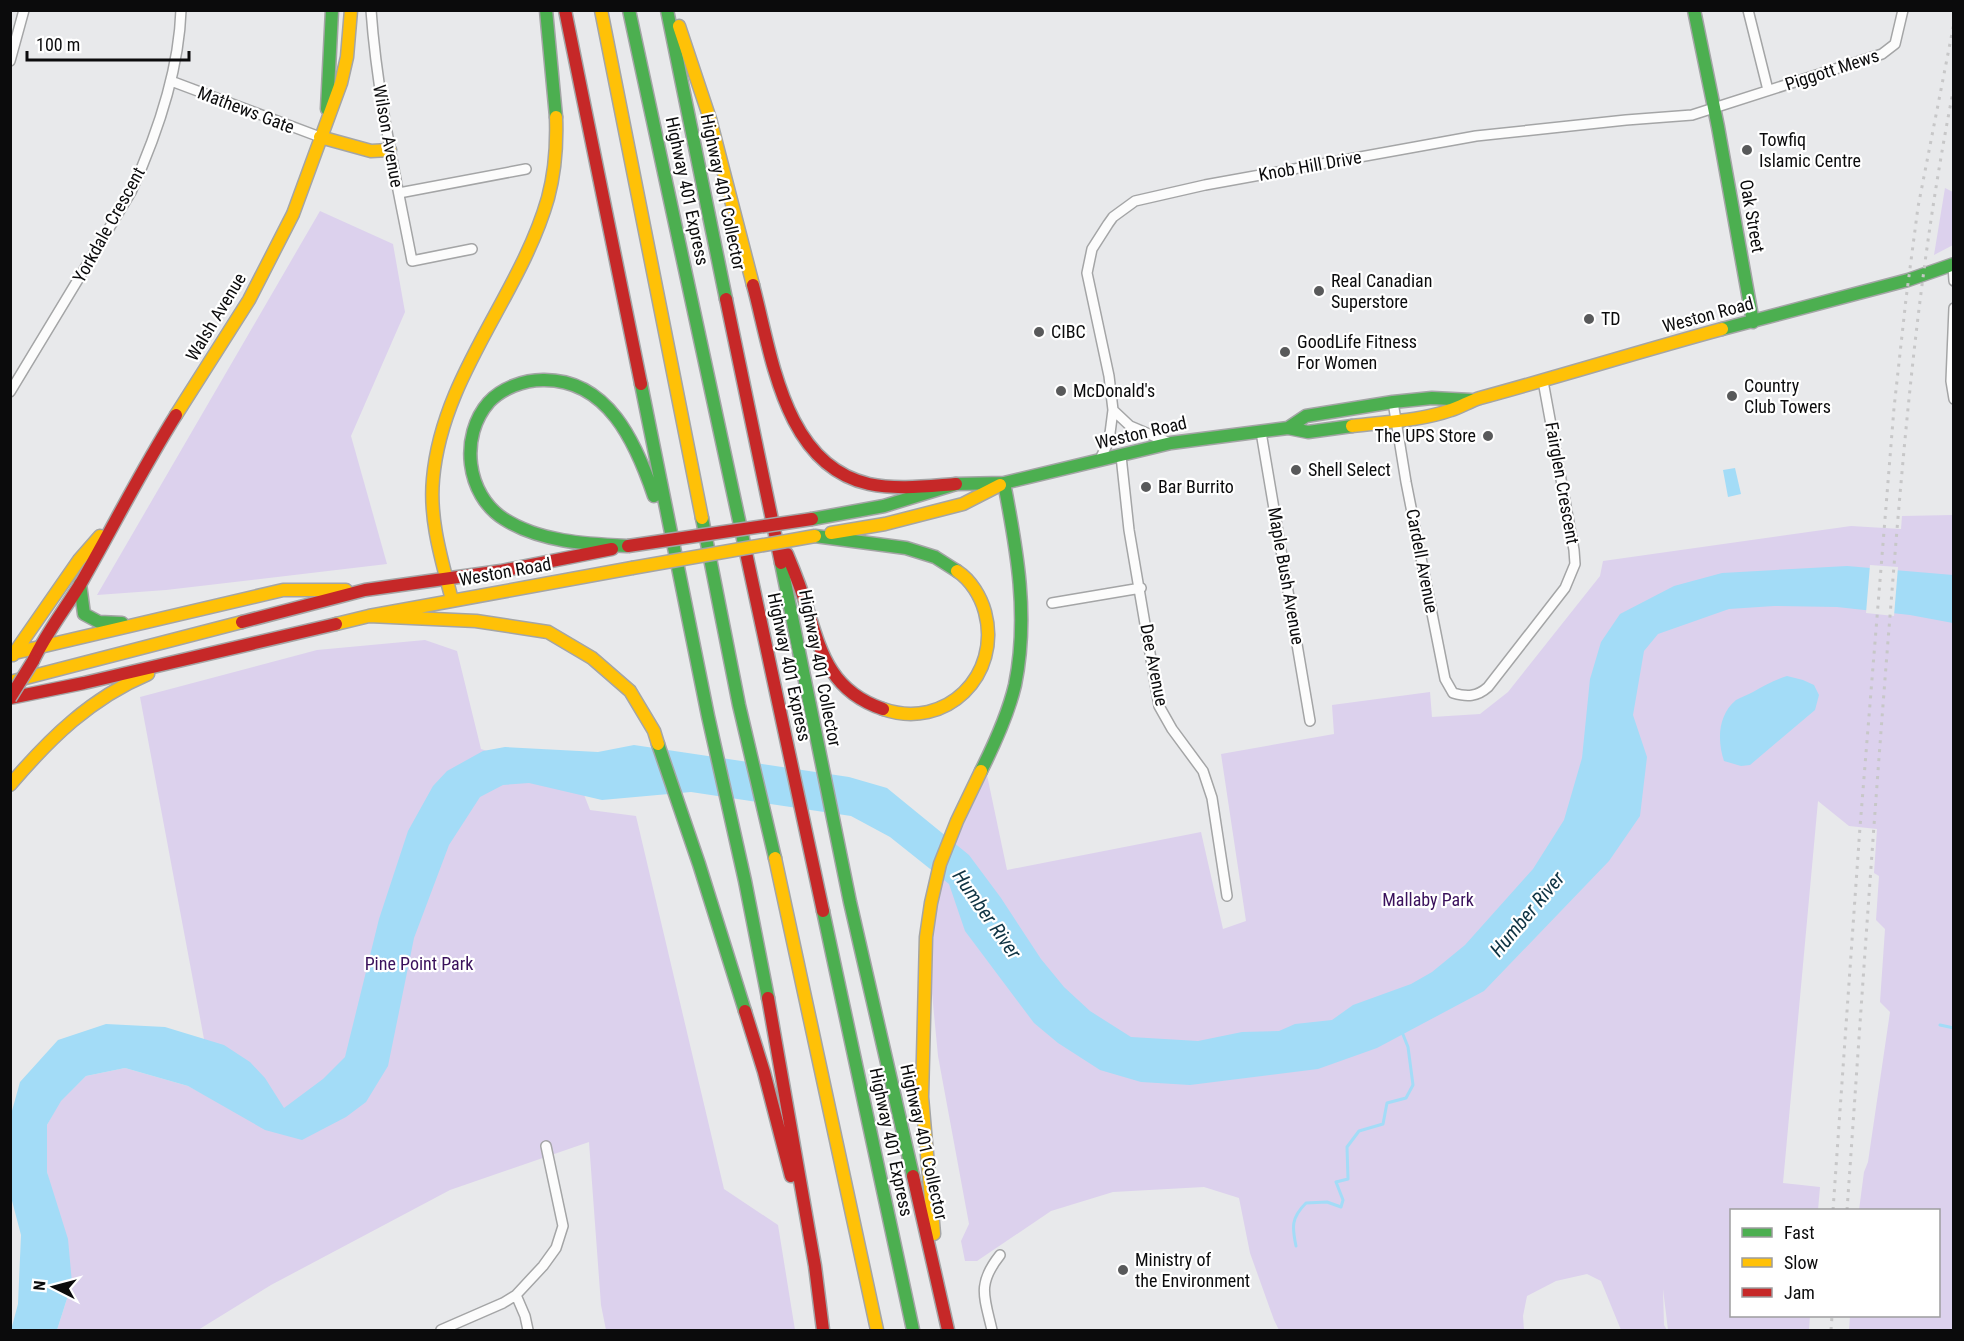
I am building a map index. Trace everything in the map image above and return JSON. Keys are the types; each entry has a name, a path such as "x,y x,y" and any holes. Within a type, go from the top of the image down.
{"main road":[{"name":"Walsh Avenue","path":"326,119 332,10"},
{"name":"Walsh Avenue","path":"10,698 80,584 154,450 249,300 293,214 341,83 347,57 351,10"},
{"path":"452,600 434,520 433,479 441,440 458,386 525,257 548,195 554,166 555,135 554,96 546,10"},
{"path":"564,10 778,1049 815,1266 823,1330"},
{"path":"601,10 739,705 782,885 877,1330"},
{"name":"Highway 401 Express","path":"629,10 913,1330"},
{"name":"Highway 401 Collector","path":"667,10 850,902 948,1330"},
{"path":"675,10 710,119 782,396 793,423 808,447 824,464 858,482 883,487 956,484"},
{"name":"Oak Street","path":"1694,10 1753,322"},
{"path":"320,137 371,150 390,150"},
{"name":"Weston Road","path":"10,682 365,590 501,572 628,546 884,506 956,484 1004,483 1171,443 1222,435 1288,429 1308,432 1396,421 1451,410 1472,400 1634,353 1908,280 1953,265"},
{"path":"628,546 570,540 527,530 509,522 495,512 480,494 471,460 474,432 488,402 513,386 550,378 568,382 586,390 605,404 622,424 647,473 678,569"},
{"name":"Weston Road","path":"1288,429 1306,416 1393,402 1432,398 1472,400"},
{"path":"935,1268 933,1201 922,1107 925,938 934,886 946,844 1005,717 1016,683 1022,648 1023,619 1004,483"},
{"name":"Weston Road","path":"10,698 84,683 369,616 738,548 885,524 963,504 1004,483"},
{"path":"771,512 801,589 822,656 835,676 855,696 887,711 919,715 932,713 947,708 957,700 983,669 990,635 985,606 969,580 954,567 936,557 917,551 815,536"},
{"name":"Walsh Avenue","path":"12,655 79,560 114,522"},
{"path":"80,584 84,614 99,622 139,624"},
{"path":"12,655 40,646 283,590 365,590"},
{"path":"369,616 476,621 548,632 592,658 630,691 654,731 699,864 764,1072 815,1266"},
{"path":"10,785 40,749 86,707 130,680 203,654"}],"street":[{"path":"10,61 24,10"},
{"name":"Yorkdale Crescent","path":"10,392 131,192 143,166 171,81 181,10"},
{"name":"Wilson Avenue","path":"371,10 375,58 390,150 412,261 472,249"},
{"name":"Piggott Mews","path":"1714,107 1888,51 1895,44 1903,10"},
{"name":"Piggott Mews","path":"1751,11 1768,90"},
{"name":"Mathews Gate","path":"171,81 320,137"},
{"name":"Knob Hill Drive","path":"1099,461 1109,441 1113,410 1087,273 1092,249 1108,224 1113,217 1135,201 1213,183 1476,136 1692,115 1714,107"},
{"path":"399,193 526,169"},
{"path":"1953,265 1953,281"},
{"path":"1953,308 1951,381 1953,399"},
{"name":"Fairglen Crescent","path":"1477,695 1488,687 1565,588 1575,564 1543,381"},
{"name":"Cardell Avenue","path":"1393,402 1406,482 1447,685 1453,693 1463,696 1477,695"},
{"path":"1113,410 1130,426 1171,443"},
{"name":"Maple Bush Avenue","path":"1261,432 1310,721"},
{"name":"Dee Avenue","path":"1121,456 1129,530 1141,588 1159,706 1172,729 1203,771 1212,798 1227,896"},
{"path":"1053,603 1141,588"},
{"path":"441,1330 516,1295 556,1248 563,1226 546,1146"},
{"path":"992,1330 983,1292 989,1269 1000,1255"},
{"path":"516,1295 528,1330"}],"green space":[{"path":"1945,188 1953,192 1953,245 1934,255"},
{"path":"320,211 393,244 405,312 351,436 387,564 166,590 97,595"},
{"name":"Mallaby Park","path":"1953,515 1953,1330 1849,1330 1850,1317 1940,1317 1940,1209 1859,1209 1890,1012 1880,1002 1885,929 1876,920 1879,876 1874,873 1877,829 1849,826 1818,801 1783,1183 1820,1187 1818,1209 1730,1209 1730,1317 1810,1317 1809,1330 1668,1330 1663,1289 1664,1325 1667,1330 1621,1330 1601,1281 1587,1274 1556,1281 1527,1296 1523,1316 1524,1330 1279,1330 1250,1253 1239,1198 1204,1187 1113,1192 1051,1211 977,1261 965,1261 961,1241 969,1224 938,1056 929,962 934,886 987,775 1007,870 1201,832 1223,929 1246,921 1221,754 1334,734 1332,705 1430,692 1432,717 1480,714 1508,692 1600,576 1603,561 1851,526 1901,529 1902,516"},
{"name":"Pine Point Park","path":"425,640 457,651 481,749 578,779 590,810 636,816 724,1189 778,1225 795,1330 606,1330 601,1305 589,1142 450,1190 271,1285 198,1330 57,1330 72,1283 47,1172 47,1125 60,1101 86,1076 125,1068 188,1086 213,1099 204,1039 140,697 317,650"}],"water":[{"path":"1735,468 1741,494 1728,497 1723,470"},
{"name":"Humber River","path":"1847,566 1953,575 1953,623 1910,615 1837,607 1774,606 1729,609 1658,634 1644,651 1633,715 1647,757 1640,816 1609,861 1484,991 1377,1048 1318,1069 1190,1085 1141,1082 1100,1070 1058,1043 1034,1023 965,931 949,884 890,837 851,816 691,792 602,800 529,783 503,785 480,797 449,845 414,938 388,1066 366,1102 346,1117 302,1140 265,1130 188,1086 125,1068 86,1076 61,1101 47,1125 47,1172 68,1239 72,1283 57,1330 11,1330 18,1304 21,1235 11,1197 10,1118 20,1082 58,1040 106,1024 165,1027 224,1045 250,1062 265,1078 284,1108 323,1079 345,1057 379,919 408,831 433,786 447,771 483,751 505,747 598,752 634,745 849,777 887,788 969,855 1001,898 1041,959 1064,987 1090,1011 1131,1037 1198,1041 1242,1032 1279,1031 1295,1024 1332,1020 1353,1005 1411,984 1432,972 1465,945 1533,869 1564,820 1582,758 1590,679 1601,642 1620,614 1674,586 1722,573"},
{"path":"1787,676 1814,685 1819,695 1815,710 1750,765 1741,766 1724,761 1720,736 1722,720 1730,706 1736,700"}],"pier":[{"path":"1870,565 1898,567 1894,616 1866,613"}],"waterway":[{"path":"1940,1025 1954,1028"},
{"path":"1296,1246 1294,1223 1301,1208 1306,1203 1327,1202 1341,1207 1343,1200 1336,1182 1348,1179 1347,1147 1359,1131 1383,1124 1387,1103 1406,1098 1413,1085 1408,1047 1402,1032"}],"railway":[{"path":"1833,1209 1860,827 1894,408 1918,207 1954,23"},
{"path":"1847,1209 1884,690 1907,417 1931,219 1954,87"},
{"path":"1831,1330 1832,1317"}],"traffic: fast":[{"path":"327,109 332,10"},
{"path":"546,10 556,117"},
{"path":"629,10 745,548"},
{"path":"667,10 726,299"},
{"path":"1694,10 1718,127 1753,322"},
{"path":"1722,329 1908,280 1954,264"},
{"path":"628,546 580,543 533,533 504,519 491,508 481,495 471,464 473,431 479,416 489,402 500,393 528,381 566,383 585,390 602,402 628,436 654,496"},
{"path":"641,384 768,998"},
{"path":"1288,428 1306,416 1393,402 1432,398 1471,400"},
{"path":"812,519 884,506 956,484 1004,483 1171,443 1288,428 1308,432 1352,426"},
{"path":"981,771 1009,707 1019,660 1020,584 1004,483"},
{"path":"702,518 739,705 775,858"},
{"path":"815,536 906,548 935,557 957,571"},
{"path":"781,563 850,902 913,1176"},
{"path":"80,584 84,614 99,622 122,623"},
{"path":"658,744 699,864 745,1011"},
{"path":"823,911 913,1330"}],"traffic: slow":[{"path":"176,415 249,300 293,214 341,83 347,57 351,10"},
{"path":"601,10 702,518"},
{"path":"679,26 710,119 753,285"},
{"path":"452,600 437,540 433,510 433,479 439,441 466,370 535,234 548,198 552,178 556,148 556,117"},
{"path":"320,137 371,151 390,150"},
{"path":"1352,426 1402,421 1439,414 1480,398 1722,329"},
{"path":"831,533 885,524 963,504 1000,485"},
{"path":"13,655 79,560 100,536"},
{"path":"632,568 815,536"},
{"path":"336,624 632,568"},
{"path":"883,709 906,714 928,712 947,705 964,692 977,676 985,657 988,635 985,612 975,589 957,571"},
{"path":"10,654 283,590 346,590"},
{"path":"369,616 476,621 548,632 592,658 630,691 654,731 658,744"},
{"path":"10,682 242,622"},
{"path":"10,785 40,751 90,707 148,674"},
{"path":"934,1234 922,1097 926,937 940,864 981,771"},
{"path":"775,858 877,1330"}],"traffic: jam":[{"path":"565,10 641,384"},
{"path":"753,285 767,343 786,404 800,431 818,455 840,473 869,484 901,487 956,484"},
{"path":"726,299 781,563"},
{"path":"33,661 81,583 176,415"},
{"path":"628,546 812,519"},
{"path":"745,548 823,911"},
{"path":"242,622 365,590 501,571 612,549"},
{"path":"787,554 819,643 832,671 852,693 883,709"},
{"path":"10,698 336,624"},
{"path":"10,698 33,661"},
{"path":"768,998 815,1266 823,1330"},
{"path":"745,1011 764,1072 791,1176"},
{"path":"913,1176 948,1330"}],"place":[{"name":"Towfiq Islamic Centre","path":"1747,150"},
{"name":"Real Canadian Superstore","path":"1319,291"},
{"name":"TD","path":"1589,319"},
{"name":"CIBC","path":"1039,332"},
{"name":"GoodLife Fitness For Women","path":"1285,352"},
{"name":"McDonald's","path":"1061,391"},
{"name":"Country Club Towers","path":"1732,396"},
{"name":"The UPS Store","path":"1488,436"},
{"name":"Shell Select","path":"1296,470"},
{"name":"Bar Burrito","path":"1146,487"},
{"name":"Ministry of the Environment","path":"1123,1270"}]}
